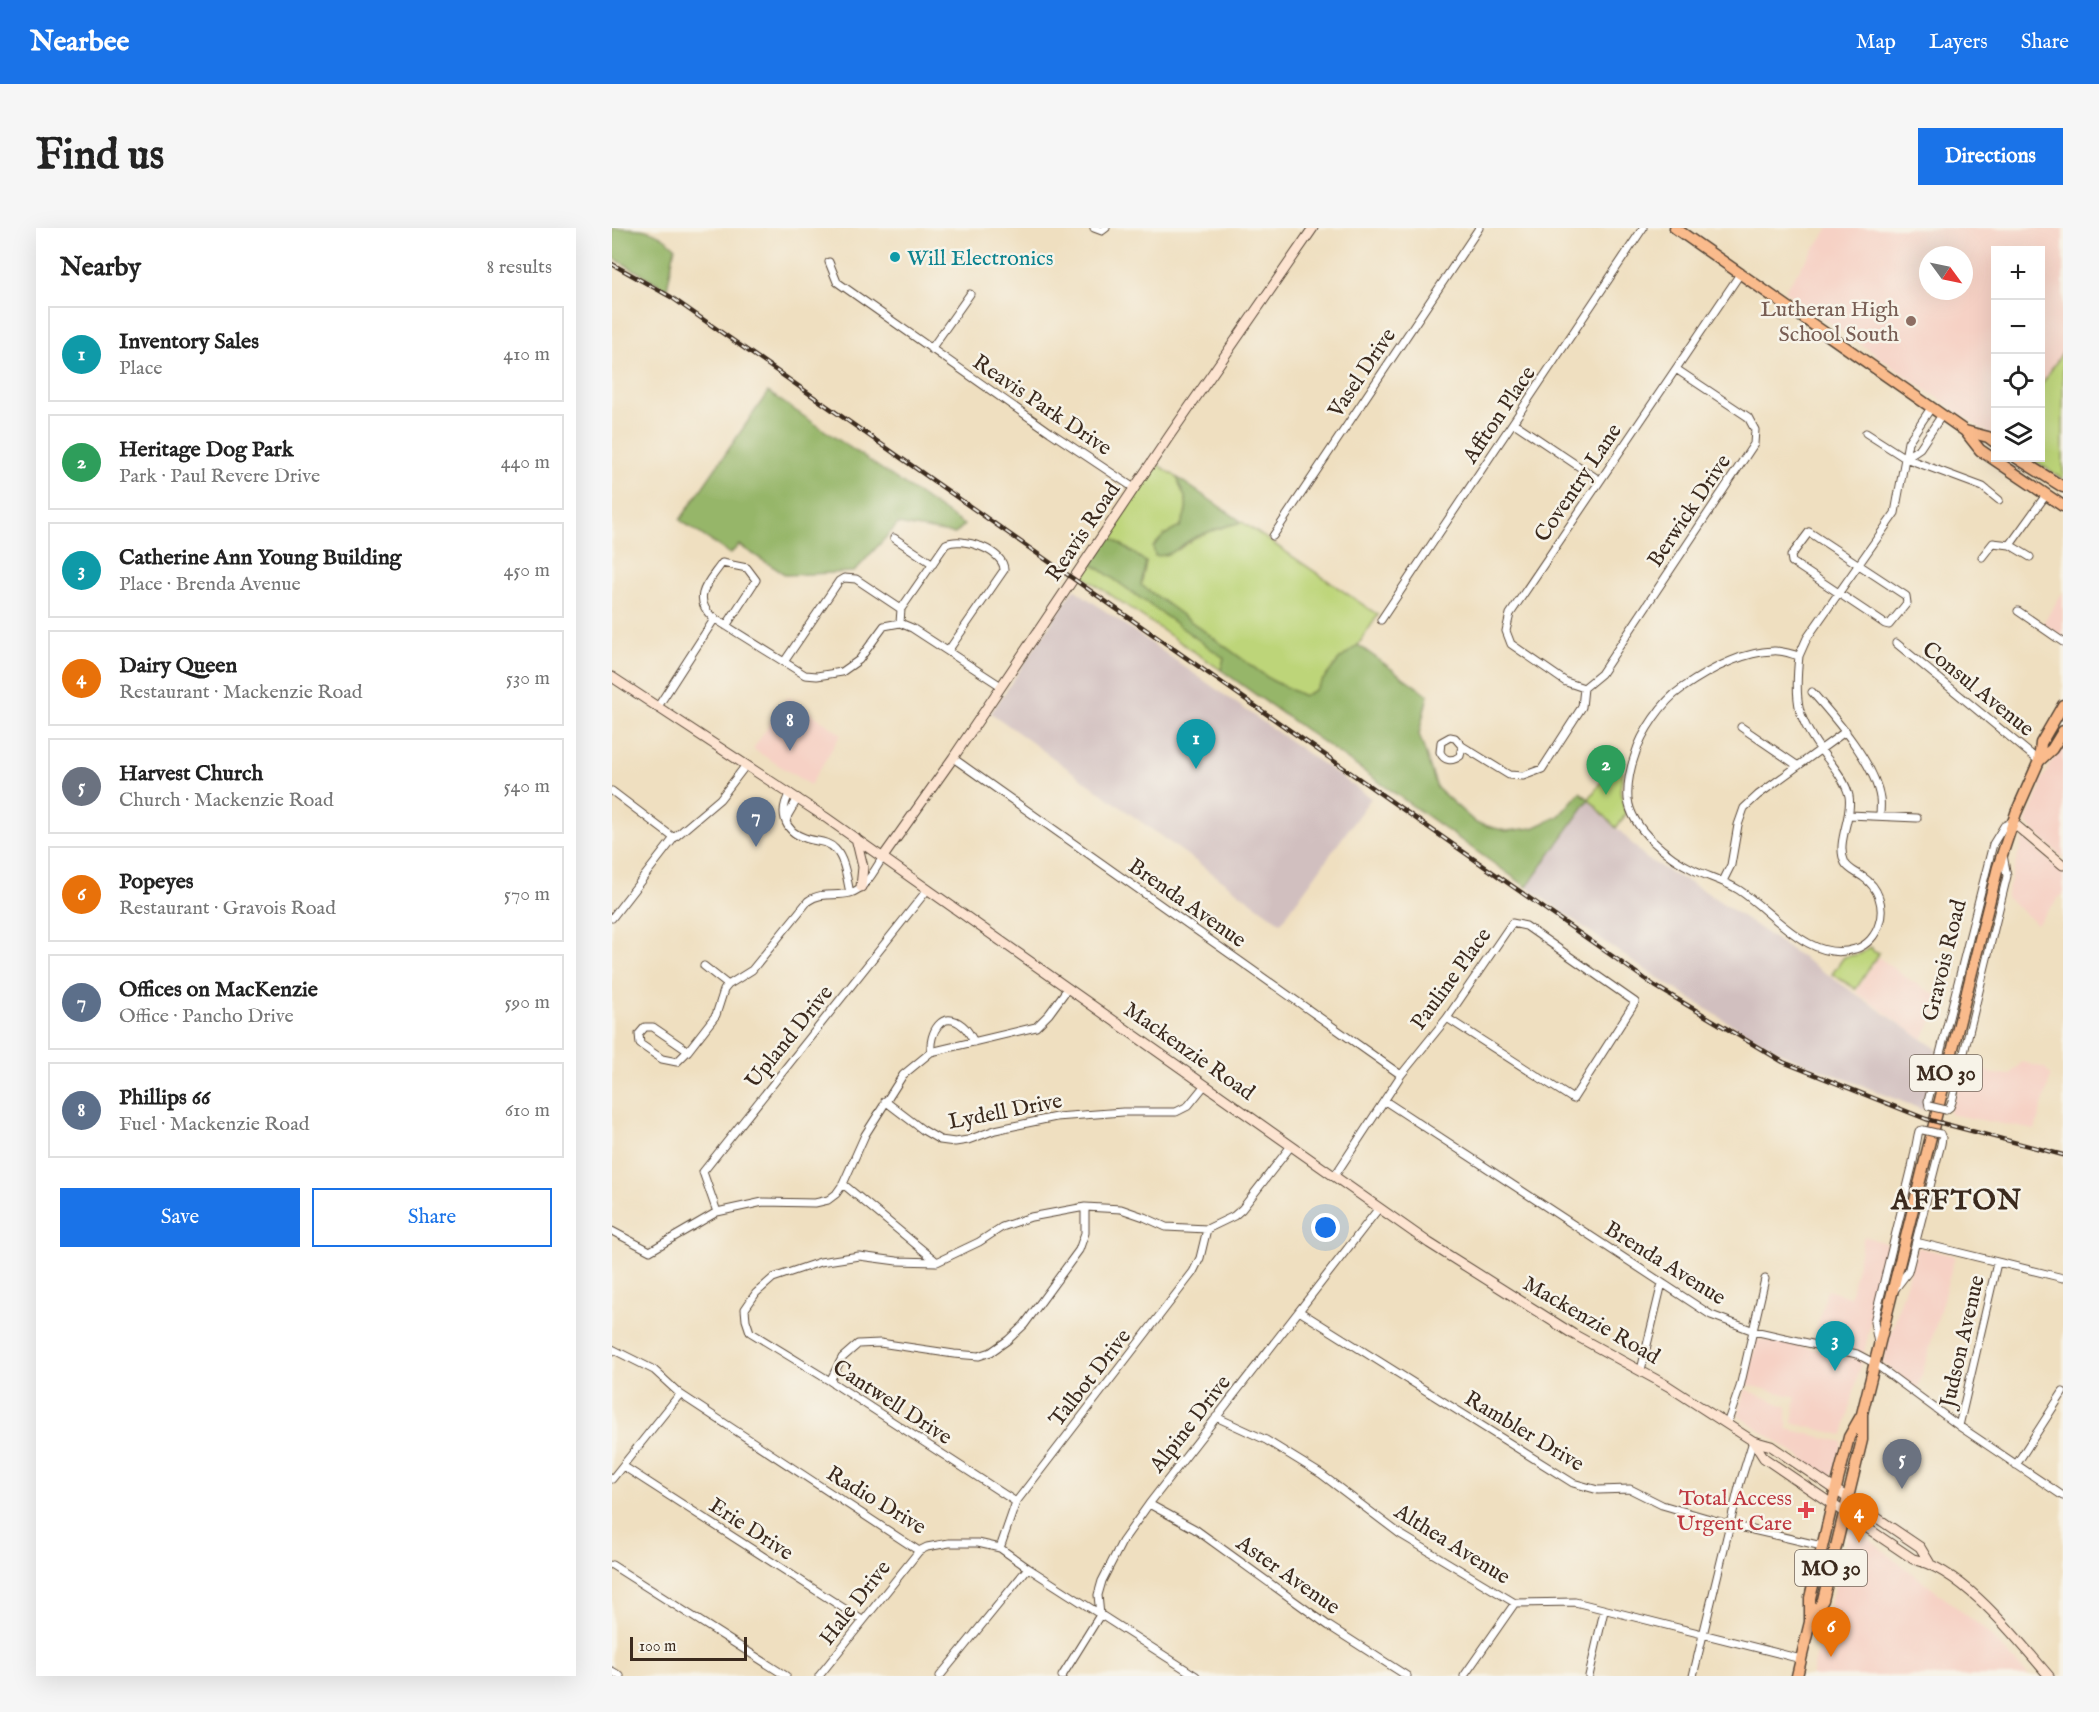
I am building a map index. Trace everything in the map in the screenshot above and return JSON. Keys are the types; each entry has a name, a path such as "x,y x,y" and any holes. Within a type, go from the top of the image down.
{"main road":[{"name":"Reavis Road","path":"884,857 1313,228"},
{"path":"1675,228 1965,431 1980,450 2063,506"},
{"path":"1965,431 1991,440"},
{"path":"2023,462 2063,487"},
{"name":"Mackenzie Road","path":"612,677 884,857 1430,1243 1554,1322 1641,1370 1753,1441 1771,1446 1920,1547 1929,1562"},
{"name":"Gravois Road","path":"1810,1622 1823,1600 1845,1512 1862,1440 1862,1414 1878,1346 2002,852 2012,822 2039,761 2041,743 2063,705"},
{"name":"Gravois Road","path":"2039,761 2052,749 2063,731"},
{"path":"2012,822 2063,865"},
{"path":"856,838 863,867 861,887"},
{"name":"Gravois Road","path":"1797,1676 1810,1622 1810,1598 1832,1504 1849,1437 1862,1414"},
{"name":"Mackenzie Road","path":"1753,1441 1764,1458 1913,1559 1929,1562 1958,1582 1984,1605 2049,1676"}],"street":[{"path":"1094,228 1102,231 1106,228"},
{"name":"Vasel Drive","path":"1273,536 1479,228"},
{"name":"Affton Place","path":"1381,620 1643,228"},
{"name":"Reavis Park Drive","path":"829,262 837,282 1134,488"},
{"name":"Coventry Lane","path":"1584,688 1566,682 1511,644 1506,631 1509,614 1740,274"},
{"path":"931,349 970,294"},
{"name":"Berwick Drive","path":"1584,688 1601,674 1754,444 1755,430 1748,417 1676,369"},
{"path":"1799,656 1774,651 1743,657 1700,677 1679,690 1664,705 1636,750 1629,781 1628,802 1643,832 1669,854 1693,870 1723,881 1741,891 1782,926 1821,949 1833,952 1858,948 1866,944 1876,932 1882,905 1873,885 1845,863 1842,852 1849,815 1849,796 1844,783 1807,729 1798,708 1796,685 1799,656 1838,592 1895,513 1908,442 1931,408"},
{"path":"1905,458 1920,448 1942,415"},
{"path":"1514,423 1599,480"},
{"path":"1866,433 1905,458 1983,488 1999,500"},
{"path":"2010,545 2046,495"},
{"path":"1813,532 1858,566 1906,596 1906,603 1889,625 1838,592 1790,559 1806,533 1813,532"},
{"path":"894,538 933,564"},
{"path":"900,623 901,609 946,544 952,541 972,543 1001,559 1005,566 1004,570 948,651"},
{"path":"1982,557 1993,543 2010,545 2030,557"},
{"path":"726,626 756,580 747,568 722,563 702,592 702,603 706,610 726,626 805,675 826,676 842,672 859,660 884,626 900,623 912,628 1001,686"},
{"path":"784,662 839,581 844,578 856,579 901,609"},
{"path":"2018,611 2063,642"},
{"path":"657,708 715,618"},
{"name":"Consul Avenue","path":"1896,643 2039,761"},
{"path":"1462,746 1509,775 1523,776 1542,769 1582,707 1584,688"},
{"path":"1812,692 1846,731 1876,785 1880,799 1880,816"},
{"path":"1741,727 1798,766"},
{"path":"1723,881 1731,865 1738,825 1744,808 1758,795 1846,731"},
{"name":"Brenda Avenue","path":"953,758 1401,1075"},
{"path":"612,918 674,838 720,799 746,765"},
{"path":"612,791 674,838"},
{"path":"794,796 786,822 805,839 834,847 840,856 850,893"},
{"path":"1849,815 1917,818"},
{"name":"Gravois Road","path":"2002,852 2007,876 1952,1102 1946,1110 1929,1106 1928,1101 1993,844 2004,826 2012,822"},
{"path":"688,1051 654,1027 645,1027 639,1034 640,1044 667,1061 677,1062 688,1051 716,1015 721,996 728,985 752,970 808,901 820,895 850,893 861,887 884,857"},
{"name":"Upland Drive","path":"717,1212 703,1172 928,889"},
{"path":"612,904 619,910"},
{"name":"Pauline Place","path":"1334,1176 1401,1075 1447,1018 1512,923 1526,926 1635,1002 1572,1099 1447,1018"},
{"path":"704,966 728,985"},
{"path":"612,1231 650,1251 717,1212 763,1202 822,1202 836,1194 843,1184 865,1135 903,1075 931,1052 1036,1027 1049,1014 1068,988"},
{"path":"931,1052 930,1041 933,1031 939,1024 948,1020 964,1026 974,1042"},
{"name":"Lydell Drive","path":"885,1101 940,1140 955,1142 968,1140 995,1130 1056,1117 1123,1112 1176,1112 1188,1106 1205,1085"},
{"name":"Brenda Avenue","path":"1385,1101 1711,1315 1754,1331 1857,1354 1874,1363 1959,1426 2063,1496"},
{"name":"Gravois Road","path":"1878,1346 1874,1322 1912,1167 1917,1135 1923,1130 1940,1134 1942,1138 1908,1272 1891,1294"},
{"path":"843,1184 937,1262 980,1242 1002,1227 1031,1217 1085,1207 1121,1209 1166,1227 1207,1229 1234,1216 1242,1209 1291,1146"},
{"path":"830,1381 842,1358 858,1344 880,1343 979,1356 992,1352 1008,1341 1024,1325 1079,1250 1085,1233 1085,1207"},
{"name":"Alpine Drive","path":"1100,1615 1098,1596 1102,1581 1122,1542 1379,1208"},
{"name":"Talbot Drive","path":"1000,1548 1016,1502 1193,1272 1200,1258 1207,1229"},
{"path":"1916,1242 2063,1278"},
{"name":"Cantwell Drive","path":"937,1262 897,1261 859,1256 820,1262 773,1278 756,1293 745,1308 746,1320 750,1332 1016,1502"},
{"name":"Judson Avenue","path":"1959,1426 1997,1263"},
{"path":"1727,1424 1740,1387 1765,1279"},
{"path":"1641,1370 1662,1283"},
{"name":"Rambler Drive","path":"1299,1311 1572,1483 1598,1490 1630,1489 1662,1505 1731,1525 1822,1546"},
{"name":"Radio Drive","path":"612,1349 654,1370 680,1394 919,1551 927,1547 949,1543 978,1543 1000,1548 1192,1675"},
{"path":"2016,1465 2063,1392"},
{"path":"612,1479 680,1394"},
{"name":"Althea Avenue","path":"1216,1417 1266,1440 1321,1474 1400,1534 1515,1603 1575,1602 1801,1659"},
{"path":"1693,1676 1740,1483 1753,1441"},
{"name":"Erie Drive","path":"623,1466 862,1620"},
{"name":"Aster Avenue","path":"1149,1504 1195,1529 1329,1626 1407,1676"},
{"name":"Hale Drive","path":"819,1676 919,1551"},
{"path":"612,1565 786,1676"},
{"path":"940,1676 1028,1568"},
{"path":"1464,1676 1515,1603"},
{"path":"1589,1676 1604,1611"},
{"path":"1062,1676 1100,1615"},
{"path":"612,1671 620,1676"}],"shaded area":[{"name":"Lutheran High School South","path":"1829,228 2063,228 2063,350 2045,379 2045,246 1991,246 1991,435 1784,291"},
{"path":"1074,589 1371,798 1281,923 991,713"},
{"path":"2063,592 2063,638 2043,623"},
{"path":"788,697 841,734 810,785 753,749"},
{"path":"2063,743 2063,858 2025,822 2041,788 2044,790 2039,785"},
{"path":"1589,799 1647,859 1706,892 1937,1049 1923,1110 1788,1056 1724,1020 1633,962 1527,887"},
{"path":"2023,838 2063,872 2063,893 2037,924 2006,897"},
{"path":"1878,957 1913,982 1945,1000 1922,1039 1856,992"},
{"path":"1966,1056 1992,1074 2010,1075 2022,1062 2045,1068 2051,1076 2035,1130 1949,1114"},
{"path":"1864,1236 1888,1244 1864,1353 1814,1339 1827,1290 1850,1297"},
{"path":"1917,1247 1955,1256 1918,1389 1882,1363"},
{"path":"1757,1339 1779,1341 1862,1360 1843,1435 1792,1423 1796,1397 1745,1384"},
{"path":"1745,1389 1787,1407 1787,1429 1843,1442 1832,1479 1738,1415"},
{"path":"1849,1530 1857,1530 1983,1628 2029,1676 1811,1676"}],"green space":[{"path":"612,228 647,230 661,236 675,247 667,289 612,257"},
{"path":"2063,351 2063,479 2036,462 2045,462 2045,380"},
{"path":"768,392 964,525 955,534 898,524 854,572 786,575 739,545 730,554 680,520"},
{"path":"1157,464 1178,478 1186,501 1186,512 1180,527 1164,535 1178,550 1208,532 1242,522 1378,615 1358,645 1339,660 1315,690 1304,696 1271,680 1141,585 1146,562 1108,535"},
{"path":"1178,478 1242,522 1192,539 1171,553 1155,556 1153,547 1164,535 1180,527 1184,516 1186,501"},
{"path":"1108,535 1146,562 1141,585 1271,680 1304,696 1315,690 1339,660 1358,645 1428,695 1419,734 1437,788 1476,823 1506,831 1533,828 1559,816 1580,792 1589,799 1527,887 1221,670 1224,658 1090,562"},
{"path":"1090,562 1224,658 1221,670 1083,576"},
{"path":"1613,765 1623,772 1620,791 1626,814 1616,828 1589,799"},
{"path":"1871,947 1874,952 1879,953 1856,989 1832,974 1844,957 1860,954"}],"railway":[{"path":"612,264 671,297 1655,986 1783,1062 1926,1119 2063,1155"}],"place":[{"name":"Will Electronics","path":"895,257"},
{"name":"Lutheran High School South","path":"1911,321"},
{"name":"Phillips 66","path":"790,751"},
{"name":"Inventory Sales","path":"1196,769"},
{"name":"Heritage Dog Park","path":"1606,795"},
{"name":"Offices on MacKenzie","path":"756,847"},
{"name":"Catherine Ann Young Building","path":"1835,1371"},
{"name":"Harvest Church","path":"1902,1489"},
{"name":"Total Access Urgent Care","path":"1806,1510"},
{"name":"Dairy Queen","path":"1859,1543"},
{"name":"Popeyes","path":"1831,1657"}],"district":[{"name":"AFFTON","path":"1957,1199"}]}
